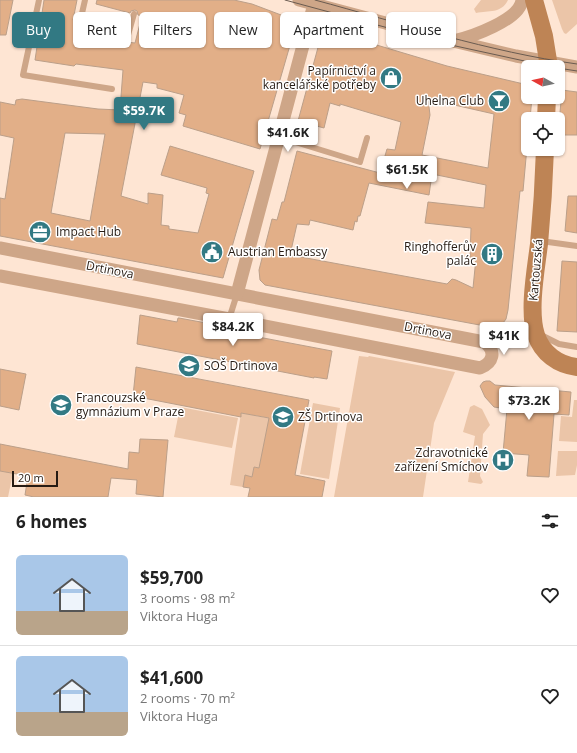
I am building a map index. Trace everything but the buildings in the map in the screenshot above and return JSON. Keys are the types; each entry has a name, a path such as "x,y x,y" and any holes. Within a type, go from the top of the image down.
{"main road":[{"path":"534,0 544,36 547,60"},
{"name":"Kartouzská","path":"545,156 533,305 535,331 538,341 548,354 562,364 577,367"}],"street":[{"path":"299,0 386,23"},
{"path":"456,40 504,21 517,11 522,0"},
{"path":"237,294 314,4"},
{"path":"456,42 531,60"},
{"path":"565,66 577,67"},
{"name":"Drtinova","path":"0,248 484,342 489,345 492,350 492,357 489,362 480,368 0,276"}],"lane":[{"path":"39,0 23,75 112,89"},
{"path":"82,12 85,0"},
{"path":"131,24 134,14"},
{"path":"279,137 360,162 367,138"},
{"path":"539,241 577,246"},
{"path":"229,319 237,294"},
{"path":"535,331 559,344 577,347"}],"shaded area":[{"path":"481,0 508,0 502,8 494,11 476,13 474,9"},
{"path":"552,0 577,0 577,24 566,34 562,29"},
{"path":"359,356 369,356 455,372 434,423 423,497 334,497"},
{"path":"574,400 577,400 577,442 559,441 561,416 572,417"},
{"path":"313,403 340,408 329,479 300,474"},
{"path":"474,405 482,409 490,425 483,434 480,476 483,482 481,484 468,482 475,436 463,432 470,407"},
{"path":"180,407 238,418 232,448 174,437"},
{"path":"241,413 279,420 259,468 254,467 252,477 245,475 243,487 230,485"},
{"path":"558,451 577,451 575,475 556,476"},
{"path":"0,471 13,473 8,497 0,497"}],"tram line":[{"path":"285,0 451,45 521,60"},
{"path":"315,0 478,45 544,59 577,64"},
{"path":"565,69 577,71"}],"place":[{"name":"Papírnictví a kancelářské potřeby","path":"391,78"},
{"name":"Uhelna Club","path":"499,101"},
{"name":"Impact Hub","path":"40,232"},
{"name":"Austrian Embassy","path":"212,252"},
{"name":"Ringhofferův palác","path":"492,254"},
{"name":"SOŠ Drtinova","path":"189,366"},
{"name":"Francouzské gymnázium v Praze","path":"61,405"},
{"name":"ZŠ Drtinova","path":"283,417"},
{"name":"Zdravotnické zařízení Smíchov","path":"503,460"}]}
